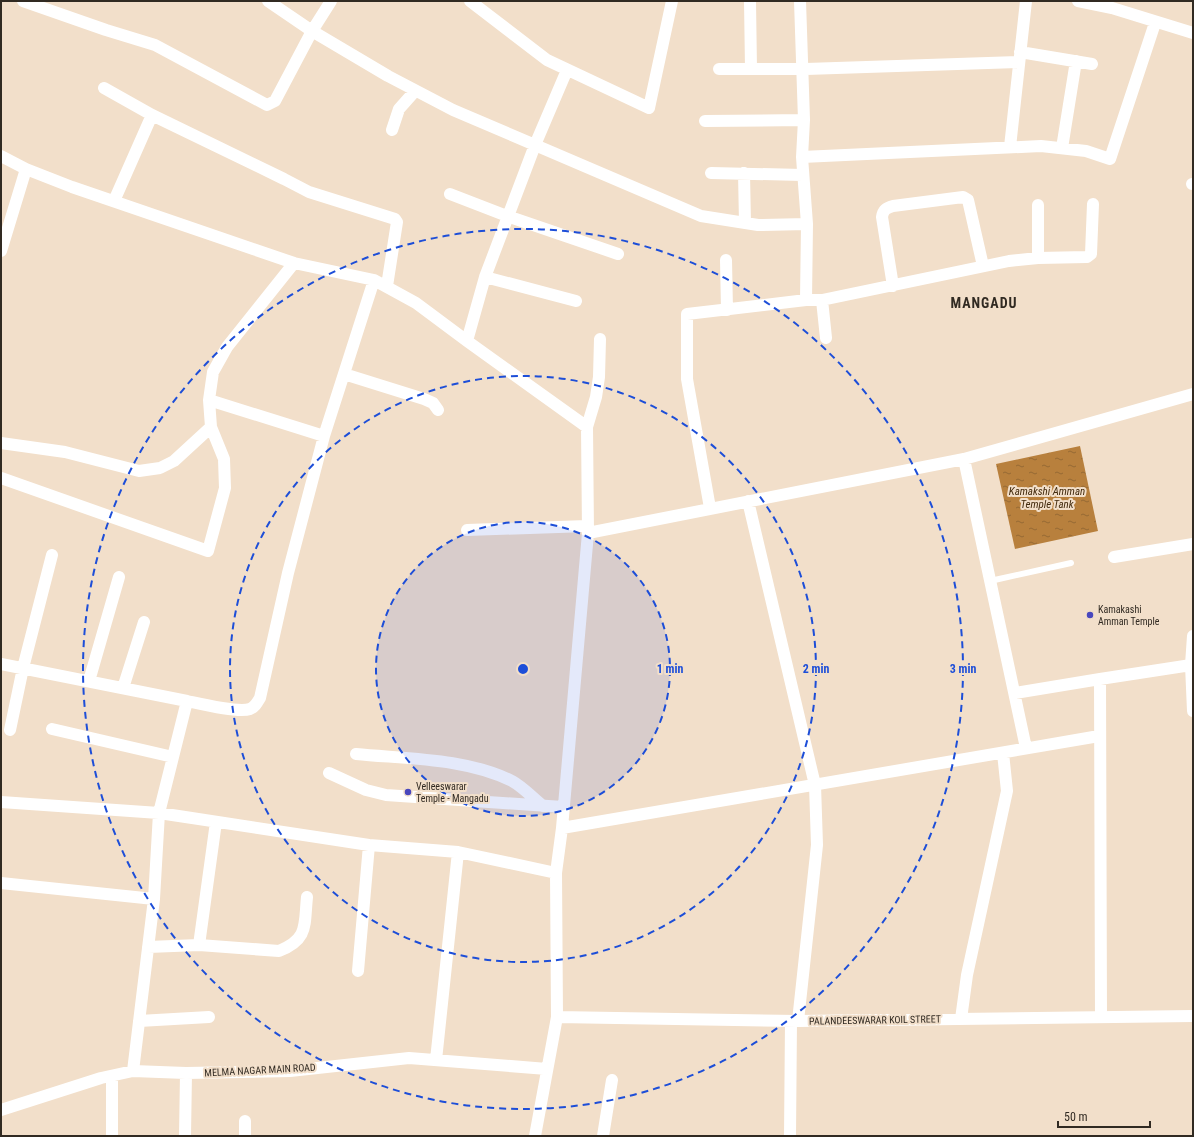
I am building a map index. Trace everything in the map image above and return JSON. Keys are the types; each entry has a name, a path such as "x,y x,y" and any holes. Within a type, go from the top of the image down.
{"street":[{"path":"22,1 155,45 268,105 275,101 312,31 331,1"},
{"path":"268,1 312,31 388,76 453,110 701,216 758,225 807,224"},
{"path":"470,1 547,60 649,108 672,1"},
{"path":"750,1 751,69"},
{"path":"800,1 804,120 802,157 807,224 806,300"},
{"path":"1010,147 1026,1"},
{"path":"1078,1 1112,8 1155,23 1193,33"},
{"path":"802,157 1041,146 1086,151 1110,159 1155,23"},
{"path":"719,69 802,69 1019,57 1076,61 1092,64"},
{"path":"1062,148 1076,61"},
{"path":"467,341 485,276 507,216 566,70"},
{"path":"104,88 152,115 309,192 395,219 396,222 387,286"},
{"path":"392,130 400,109 415,90"},
{"path":"114,202 152,115"},
{"path":"705,121 804,120"},
{"path":"1,156 26,169 114,202 294,262 374,280 387,286 416,303 587,427"},
{"path":"1,251 26,169"},
{"path":"711,174 803,174"},
{"path":"744,174 745,223"},
{"path":"450,194 507,216 618,254"},
{"path":"893,286 882,217 886,207 963,197 968,200 983,266"},
{"path":"1038,204 1038,258"},
{"path":"710,508 687,379 687,314 806,300 822,300 983,266 1038,258 1087,258 1091,254 1093,204"},
{"path":"726,260 727,310"},
{"path":"1,478 208,551 224,488 224,460 211,427 209,400 213,372 227,347 294,262"},
{"path":"485,276 576,301"},
{"path":"1,664 240,710 249,710 256,706 260,698 288,573 324,436 374,280"},
{"path":"822,300 826,338"},
{"path":"535,1136 557,1017 556,873 562,828 587,530 587,427 596,397 599,377 600,339"},
{"path":"344,374 424,399 433,404 438,410"},
{"path":"467,530 587,530 748,501 964,460 1193,394"},
{"path":"209,400 324,436"},
{"path":"1,443 65,452 139,471 160,468 174,461 211,427"},
{"path":"964,460 1026,748"},
{"path":"748,501 815,784 817,845 794,1021 790,1136"},
{"path":"1114,557 1193,544"},
{"path":"10,730 23,668 52,555"},
{"path":"89,681 119,578"},
{"path":"123,688 144,622"},
{"path":"1193,636 1191,665 1193,711"},
{"path":"1015,693 1191,665"},
{"path":"1100,679 1101,1017"},
{"path":"133,1071 154,899 160,813 187,701"},
{"path":"52,729 173,757"},
{"path":"562,828 1099,736"},
{"path":"961,1019 967,975 1007,791 1003,752"},
{"path":"356,754 469,766 493,773 513,782 543,806"},
{"path":"328,773 366,790 386,795 563,807"},
{"path":"1,802 160,813 369,845 458,852 556,873"},
{"path":"199,945 216,822"},
{"path":"358,971 369,845"},
{"path":"436,1060 458,852"},
{"path":"1,883 154,899"},
{"path":"148,947 199,945 279,951 290,947 299,940 303,932 307,897"},
{"name":"PALANDEESWARAR KOIL STREET","path":"557,1017 794,1021 1193,1016"},
{"path":"139,1021 209,1017"},
{"name":"MELMA NAGAR MAIN ROAD","path":"1,1110 83,1083 133,1071 186,1073 290,1070 409,1058 547,1069"},
{"path":"185,1136 186,1073"},
{"path":"112,1076 112,1136"},
{"path":"604,1136 612,1080"},
{"path":"245,1121 245,1136"}],"lane":[{"path":"990,580 1071,563"}],"water":[{"name":"Kamakshi Amman Temple Tank","path":"1080,446 1098,531 1015,549 996,464"}],"place":[{"name":"Kamakashi Amman Temple","path":"1090,615"},
{"name":"Velleeswarar Temple - Mangadu","path":"408,792"}],"district":[{"name":"MANGADU","path":"984,303"}]}
